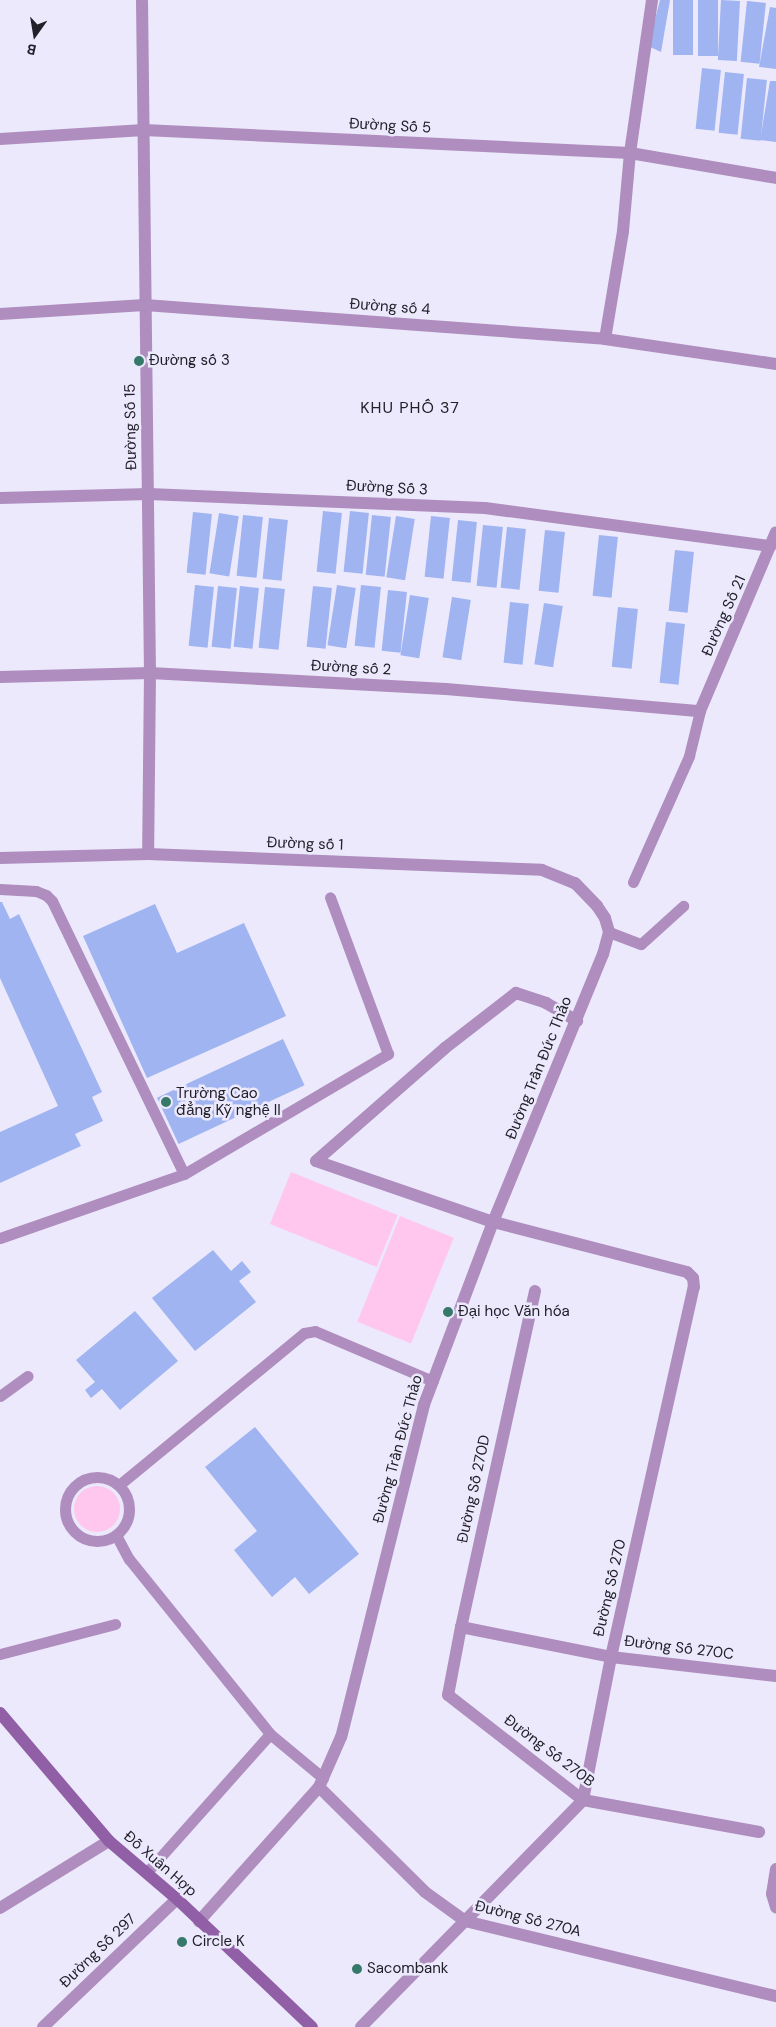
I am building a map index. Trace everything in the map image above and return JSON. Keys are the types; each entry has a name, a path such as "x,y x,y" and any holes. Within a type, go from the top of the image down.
{"main road":[{"name":"Đỗ Xuân Hợp","path":"1,1718 109,1841 176,1899 312,2027"}],"street":[{"name":"Đường Số 15","path":"142,0 149,494 148,854"},
{"path":"605,339 623,231 630,153 652,0"},
{"name":"Đường Số 5","path":"0,139 144,130 630,153 776,178"},
{"name":"Đường số 4","path":"0,314 145,306 605,339 776,364"},
{"name":"Đường Số 3","path":"0,498 149,494 485,508 770,546"},
{"name":"Đường Số 21","path":"700,711 762,570 776,532"},
{"path":"762,570 776,566"},
{"name":"Đường số 2","path":"0,677 150,673 446,689 700,711"},
{"name":"Đường số 1","path":"0,858 148,854 542,870 575,883 597,906 605,918 609,932"},
{"name":"Đường Trần Đức Thảo","path":"199,1921 321,1782 341,1737 424,1405 493,1222 604,954 609,932"},
{"name":"Đường Số 270","path":"577,1021 546,1003 516,993 445,1048 316,1160 493,1222 687,1272 693,1278 690,1314 611,1657 583,1800"},
{"name":"Đường Số 270D","path":"448,1695 461,1627 535,1291"},
{"name":"Đường Số 270C","path":"461,1627 611,1657 776,1676"},
{"name":"Đường Số 270B","path":"448,1695 583,1800 759,1832"},
{"name":"Đường Số 270A","path":"321,1782 425,1892 465,1921 776,1996"},
{"path":"362,2027 583,1800"},
{"path":"0,1908 109,1841"},
{"path":"776,1869 772,1894 776,1907"},
{"name":"Đường Số 297","path":"43,2027 176,1899"}],"lane":[{"path":"633,882 689,756 700,711"},
{"path":"0,889 36,891 46,895 52,901 184,1174"},
{"path":"0,1238 184,1174 388,1054 330,897"},
{"path":"609,932 641,944 683,906"},
{"path":"119,1485 304,1333 315,1331 433,1381"},
{"path":"0,1396 28,1376"},
{"path":"99,1476 110,1479 119,1485 125,1493 130,1511 127,1520 116,1535 106,1540 84,1538 71,1528 65,1512 66,1501 70,1491 78,1483 88,1478 99,1476"},
{"path":"116,1535 129,1559 270,1734 321,1782"},
{"path":"0,1654 115,1624"},
{"path":"146,1873 270,1734"}],"shaded area":[{"path":"291,1172 398,1215 377,1267 270,1224"},
{"path":"400,1216 454,1238 411,1343 357,1322"},
{"path":"92,1486 102,1486 116,1496 120,1509 116,1522 110,1528 102,1532 92,1532 78,1522 74,1514 74,1504 84,1490"}],"building":[{"path":"660,0 670,0 661,52 648,46"},
{"path":"673,0 693,0 693,55 673,55"},
{"path":"698,0 718,0 718,56 698,56"},
{"path":"721,0 740,1 737,61 718,60"},
{"path":"747,1 766,3 760,64 741,62"},
{"path":"770,7 776,8 776,69 759,67"},
{"path":"702,68 721,70 715,131 696,129"},
{"path":"725,72 744,74 738,135 719,133"},
{"path":"747,78 767,80 761,141 741,139"},
{"path":"770,81 776,81 776,142 760,140"},
{"path":"323,511 342,513 336,574 317,572"},
{"path":"350,511 369,513 363,574 344,572"},
{"path":"193,512 212,514 206,575 187,573"},
{"path":"219,513 239,516 229,576 209,573"},
{"path":"243,515 263,517 257,578 237,576"},
{"path":"372,515 391,517 385,577 366,575"},
{"path":"396,516 415,519 405,580 386,577"},
{"path":"431,516 450,518 444,579 425,577"},
{"path":"269,518 288,520 282,581 263,579"},
{"path":"458,520 477,522 471,583 452,581"},
{"path":"483,525 503,527 497,588 477,586"},
{"path":"507,527 526,529 520,590 501,588"},
{"path":"545,530 565,532 559,593 539,591"},
{"path":"599,535 618,537 612,598 593,596"},
{"path":"675,550 694,552 688,613 669,611"},
{"path":"195,585 214,587 208,648 189,646"},
{"path":"337,585 356,588 346,648 327,645"},
{"path":"361,585 381,587 375,648 355,646"},
{"path":"218,586 237,588 231,649 212,647"},
{"path":"240,586 259,588 253,649 234,647"},
{"path":"313,586 332,588 326,649 307,647"},
{"path":"265,587 285,589 279,650 259,648"},
{"path":"388,590 407,592 401,653 382,651"},
{"path":"410,595 429,598 419,658 400,655"},
{"path":"452,597 471,600 461,660 442,657"},
{"path":"510,602 529,604 523,665 504,663"},
{"path":"544,603 563,606 553,667 534,664"},
{"path":"618,607 638,609 632,669 612,667"},
{"path":"666,622 685,624 679,685 660,683"},
{"path":"0,902 2,902 10,919 19,914 102,1092 92,1097 103,1121 75,1134 81,1146 0,1183 0,1132 58,1106 0,978"},
{"path":"155,904 177,953 244,923 286,1016 147,1078 83,936"},
{"path":"283,1039 305,1085 179,1144 157,1098"},
{"path":"213,1250 231,1271 242,1261 251,1272 239,1281 256,1302 195,1351 152,1298"},
{"path":"135,1311 178,1361 120,1410 102,1389 91,1398 85,1390 95,1382 76,1360"},
{"path":"255,1427 359,1554 309,1594 295,1577 272,1597 234,1550 257,1531 205,1467"}],"place":[{"name":"Đường số 3","path":"139,361"},
{"name":"Trường Cao đẳng Kỹ nghệ II","path":"166,1102"},
{"name":"Đại học Văn hóa","path":"448,1312"},
{"name":"Circle K","path":"182,1942"},
{"name":"Sacombank","path":"357,1969"}],"district":[{"name":"KHU PHỐ 37","path":"410,408"}]}
